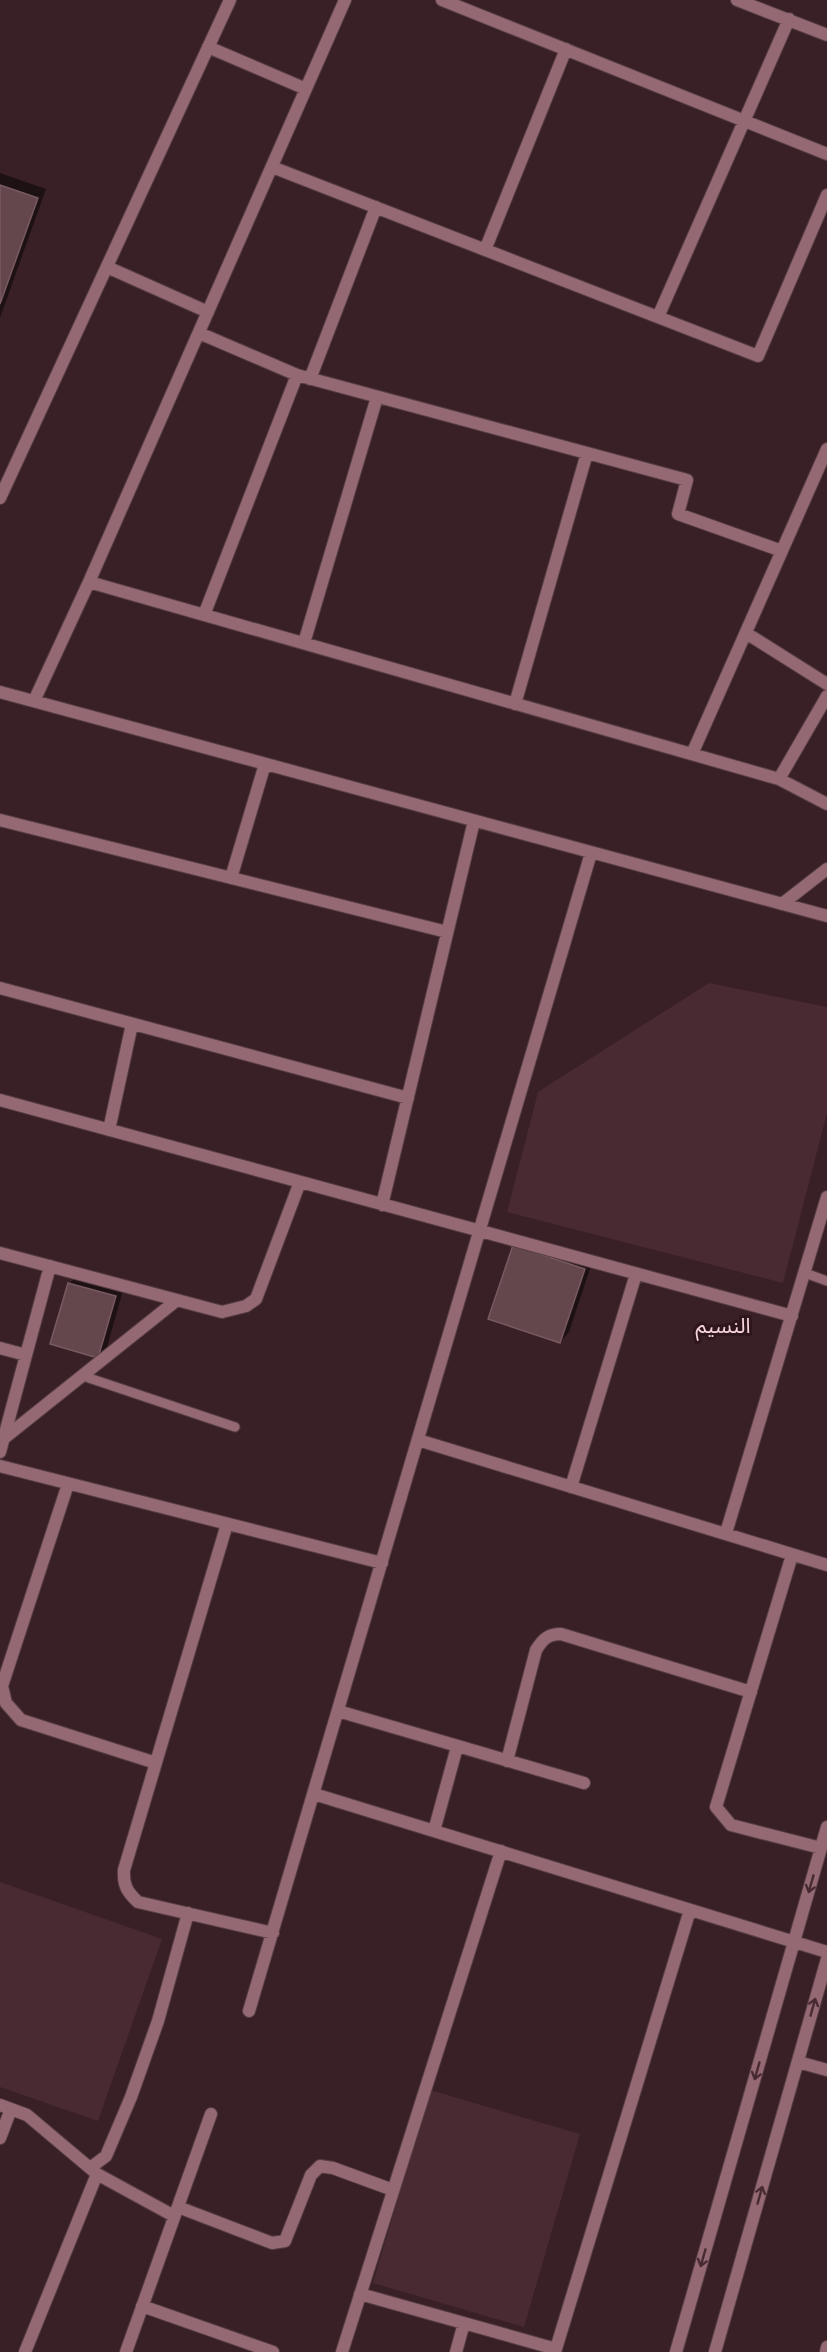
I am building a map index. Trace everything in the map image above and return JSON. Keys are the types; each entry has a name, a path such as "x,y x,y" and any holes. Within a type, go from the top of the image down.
{"street":[{"path":"0,498 230,0"},
{"path":"34,701 89,582 345,0"},
{"path":"442,0 827,154"},
{"path":"737,0 827,35"},
{"path":"658,317 789,19"},
{"path":"208,47 306,89"},
{"path":"485,250 566,49"},
{"path":"272,167 758,356 827,195"},
{"path":"310,379 376,207"},
{"path":"106,267 208,312"},
{"path":"199,333 310,379 687,480 678,514 782,551"},
{"path":"204,615 297,375"},
{"path":"304,643 376,397"},
{"path":"692,754 782,551 822,476 827,449"},
{"path":"515,704 587,453"},
{"path":"89,582 779,779 827,804"},
{"path":"746,633 827,684"},
{"path":"0,692 827,916"},
{"path":"779,779 827,696"},
{"path":"231,878 265,764"},
{"path":"0,820 447,932"},
{"path":"382,1205 474,821"},
{"path":"249,2012 591,853"},
{"path":"782,904 827,869"},
{"path":"0,988 408,1098"},
{"path":"109,1130 132,1023"},
{"path":"0,1100 792,1317"},
{"path":"0,1253 222,1312 246,1306 256,1299 300,1182"},
{"path":"726,1533 827,1197"},
{"path":"2,1446 50,1266"},
{"path":"571,1486 636,1274"},
{"path":"2,1446 83,1376 177,1300"},
{"path":"0,1348 26,1355"},
{"path":"418,1440 827,1565"},
{"path":"0,1466 382,1563"},
{"path":"68,1484 2,1686 6,1703 21,1720 156,1762"},
{"path":"228,1524 124,1870 123,1883 130,1895 138,1902 273,1933"},
{"path":"792,1555 716,1807 731,1825 821,1848"},
{"path":"507,1761 536,1650 542,1640 551,1634 561,1634 751,1692"},
{"path":"338,1711 584,1783"},
{"path":"434,1831 457,1747"},
{"path":"314,1794 827,1953"},
{"path":"676,2352 827,1827"},
{"path":"342,2352 501,1851"},
{"path":"360,2294 555,2351 690,1910"},
{"path":"25,2352 94,2171 106,2156 131,2097 158,2021 188,1914"},
{"path":"715,2352 827,1959"},
{"path":"798,2062 827,2070"},
{"path":"0,2138 6,2107 27,2115 94,2171 176,2212 272,2243 285,2241 311,2175 320,2166 333,2168 393,2190"},
{"path":"126,2352 211,2114"},
{"path":"142,2306 273,2352"},
{"path":"456,2352 464,2323"},
{"path":"826,2352 827,2347"}],"lane":[{"path":"805,1273 827,1281"},
{"path":"83,1376 235,1426"}],"shaded area":[{"path":"709,983 827,1007 827,1113 783,1283 507,1212 538,1092"},
{"path":"0,1882 162,1939 98,2121 0,2087"},
{"path":"430,2090 580,2134 524,2327 373,2283"}],"building":[{"path":"0,185 38,198 0,304"},
{"path":"513,1245 585,1269 560,1343 488,1319"},
{"path":"68,1283 116,1296 98,1358 50,1344"}],"district":[{"name":"النسيم","path":"723,1326"}]}
